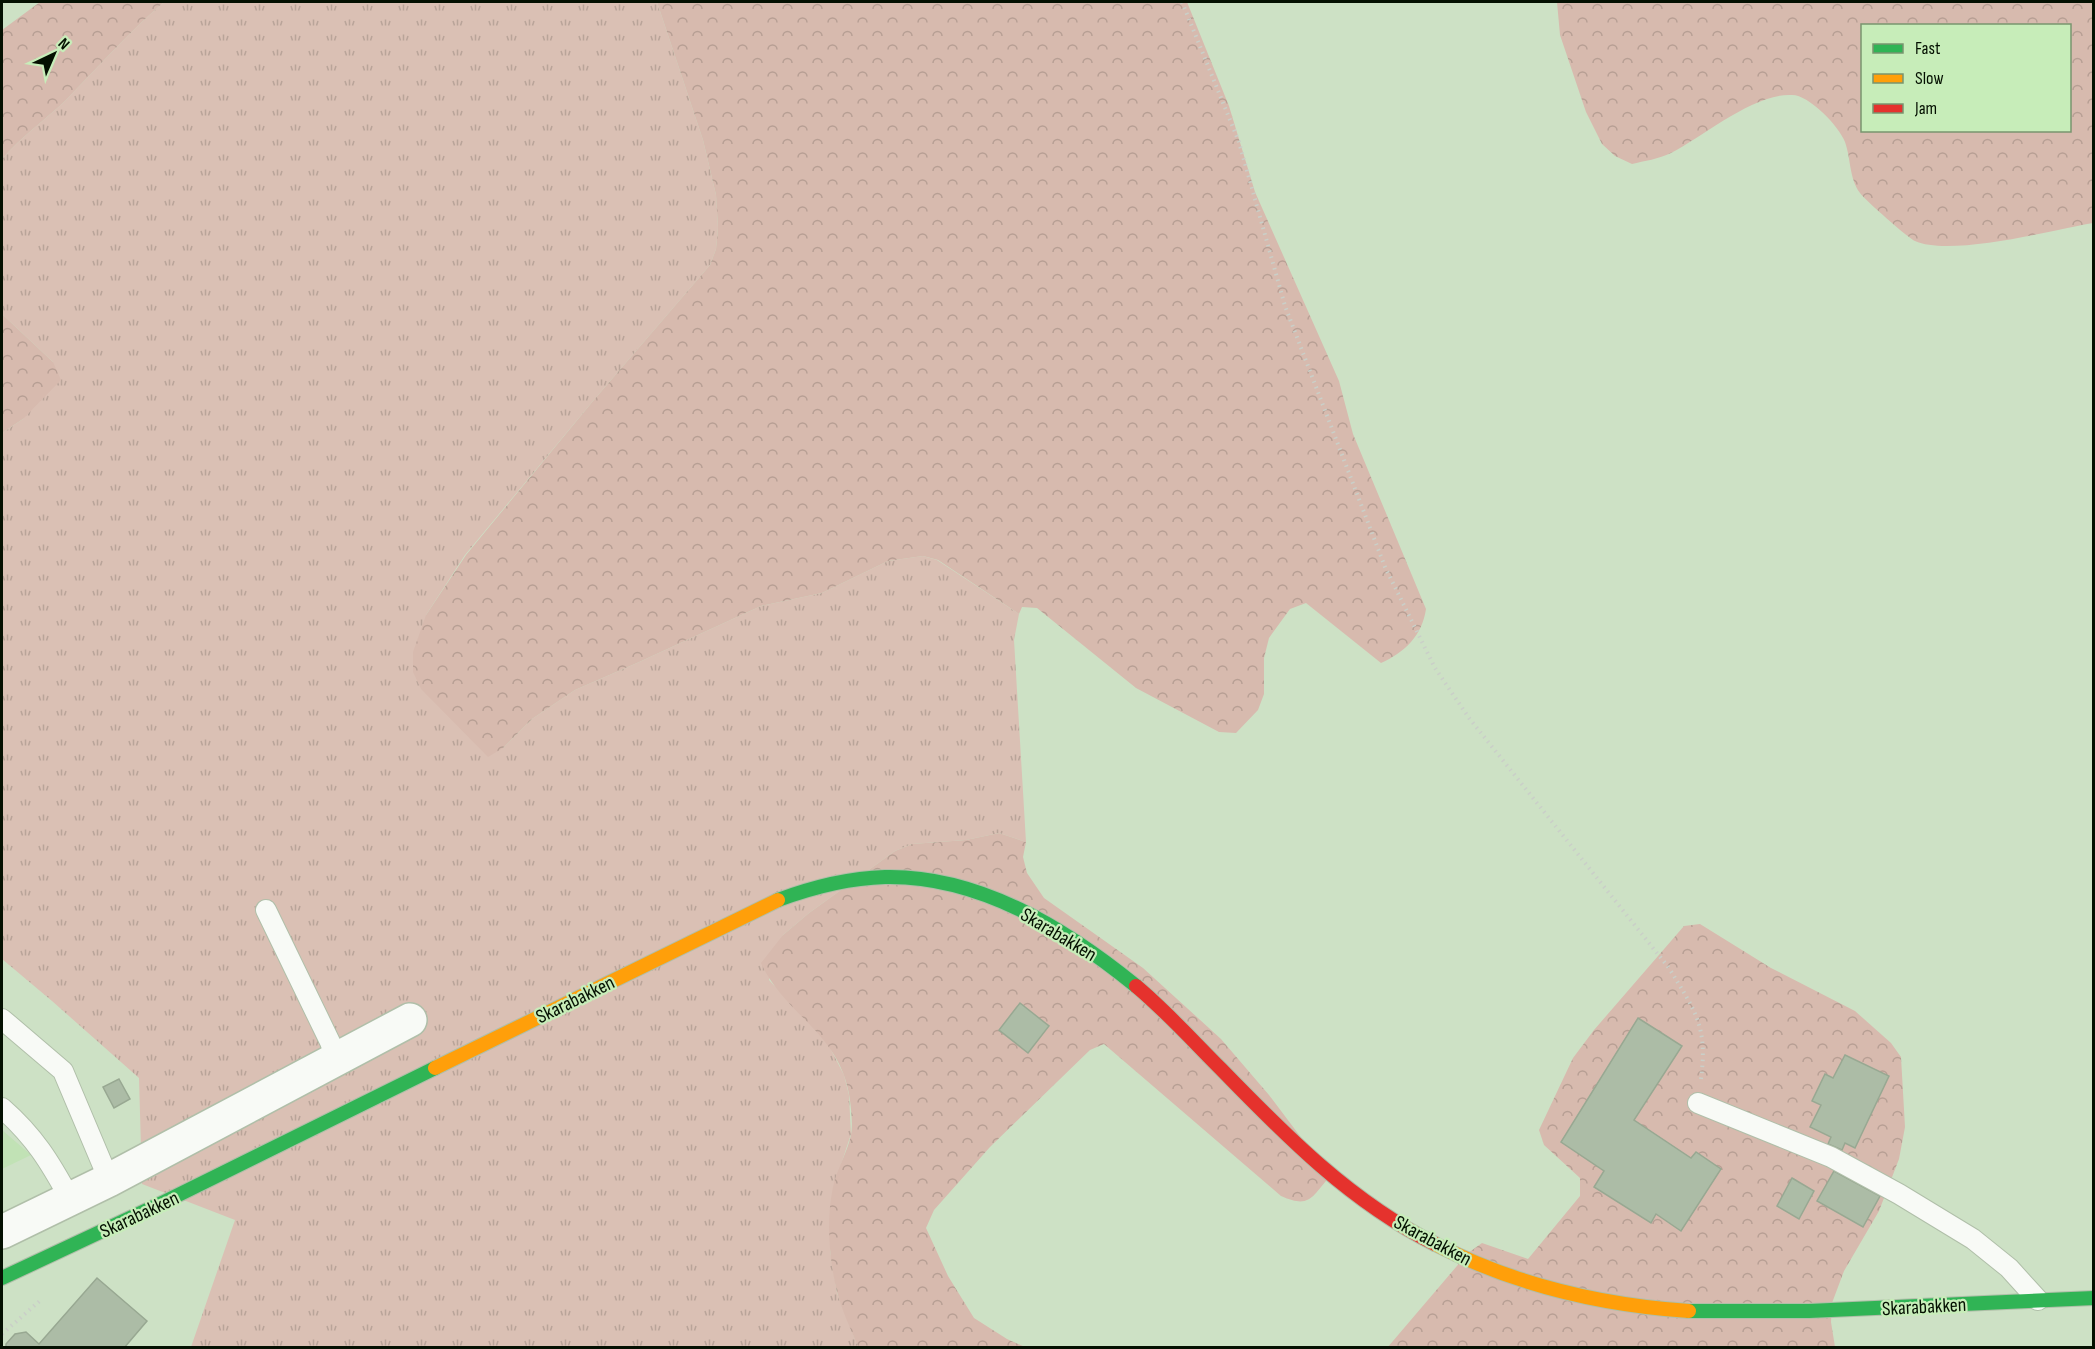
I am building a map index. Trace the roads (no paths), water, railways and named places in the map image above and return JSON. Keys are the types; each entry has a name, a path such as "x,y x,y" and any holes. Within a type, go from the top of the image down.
{"street":[{"name":"Skarabakken","path":"2,1278 164,1202 772,902 801,891 840,882 877,877 904,877 948,885 986,896 1018,909 1069,937 1103,960 1143,993 1274,1122 1340,1182 1375,1208 1439,1246 1528,1284 1606,1303 1656,1310 1749,1314 2094,1298"},
{"path":"2,1232 109,1180 410,1020"}],"lane":[{"path":"266,910 336,1059"},
{"path":"2,1018 63,1071 109,1180"},
{"path":"1698,1103 1831,1157 1899,1194 1973,1239 2009,1268 2038,1300"},
{"path":"2,1108 19,1123 47,1158 70,1199"}]}
